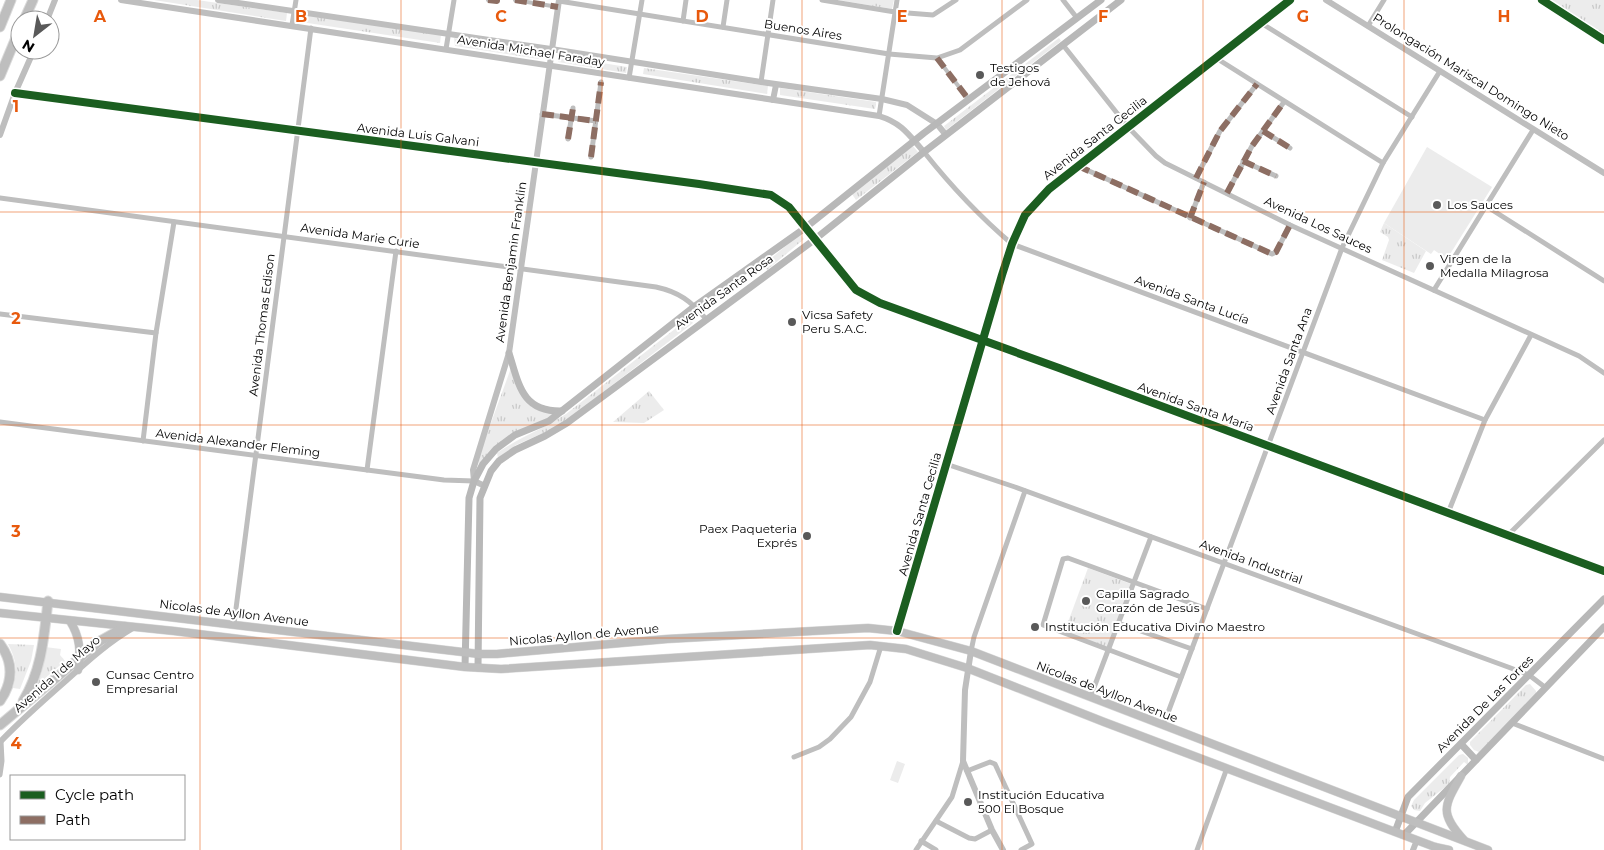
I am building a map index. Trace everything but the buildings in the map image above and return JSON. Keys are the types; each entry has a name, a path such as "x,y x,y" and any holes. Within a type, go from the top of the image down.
{"highway":[{"path":"0,27 11,0"},
{"path":"0,76 10,52"},
{"path":"16,711 28,693 36,673 41,653 48,601"},
{"path":"0,725 80,656 100,641 129,627"},
{"path":"0,644 9,659 11,672 8,686 0,702"}],"main road":[{"name":"Avenida Santa Rosa","path":"464,667 469,498 474,481 483,464 496,449 520,433 549,421 696,306 805,228 914,141 1101,0"},
{"name":"Avenida Santa Rosa","path":"478,668 480,498 495,466 515,450 567,423 814,240 924,152 1121,0"},
{"path":"1542,0 1604,40"},
{"path":"509,353 517,380 526,399 535,406 549,411 562,411"},
{"name":"Nicolas de Ayllon Avenue","path":"0,597 48,601 465,652"},
{"name":"Avenida De Las Torres","path":"1395,832 1408,797 1604,600"},
{"name":"Nicolas de Ayllon Avenue","path":"0,613 464,667"},
{"path":"70,621 78,637 80,656 78,670"},
{"name":"Nicolas de Ayllon Avenue","path":"479,654 705,637 868,628 897,631 943,642 971,652 1488,850"},
{"path":"1404,836 1604,628"},
{"path":"464,667 501,669 881,646 924,654 967,668 1082,714 1416,840 1435,849 1449,850"},
{"path":"465,652 479,654"},
{"path":"1461,744 1476,760"},
{"path":"1461,776 1446,806 1447,816 1453,828 1466,841"}],"street":[{"name":"Avenida Michael Faraday","path":"121,0 879,116 898,124 924,152"},
{"name":"Avenida Michael Faraday","path":"218,0 882,99 907,105 937,124 946,135"},
{"path":"292,25 296,0"},
{"path":"446,49 454,0"},
{"path":"488,0 497,0"},
{"path":"515,0 559,3"},
{"path":"629,78 642,0"},
{"path":"683,21 686,0"},
{"path":"723,27 727,0"},
{"path":"761,82 773,0"},
{"path":"822,0 895,12 933,15 956,0"},
{"path":"879,116 897,0"},
{"name":"Buenos Aires","path":"559,3 640,14 889,54 937,58 960,50 1027,0"},
{"path":"1063,0 1077,18"},
{"name":"Avenida Santa Cecilia","path":"897,631 1012,244 1025,216 1049,189 1290,0"},
{"name":"Prolongación Mariscal Domingo Nieto","path":"1326,0 1604,173"},
{"path":"1368,26 1384,0"},
{"name":"Avenida Benjamin Franklin","path":"474,481 473,470 477,455 509,353 559,3"},
{"path":"1261,23 1412,116"},
{"name":"Avenida Thomas Edison","path":"234,624 311,28"},
{"name":"Avenida Los Sauces","path":"1063,45 1128,127 1160,160 1290,225 1580,356 1604,373"},
{"path":"937,58 968,100"},
{"path":"1216,58 1383,163"},
{"path":"0,135 30,60"},
{"name":"Avenida Santa Ana","path":"1163,726 1342,248 1383,163 1440,71"},
{"path":"591,157 601,82"},
{"path":"774,100 776,84"},
{"path":"1196,178 1220,131 1257,84"},
{"name":"Avenida Luis Galvani","path":"15,93 772,195 789,207 805,228"},
{"path":"1227,193 1243,161 1262,131 1284,102"},
{"path":"568,139 573,108"},
{"path":"542,114 596,121"},
{"path":"1434,290 1533,130"},
{"path":"1262,131 1290,148"},
{"name":"Avenida Santa Lucía","path":"924,152 948,183 987,223 1012,244 1485,420"},
{"path":"1243,161 1276,176"},
{"path":"1078,166 1272,254 1276,252 1290,225"},
{"path":"1190,218 1204,182"},
{"name":"Avenida Marie Curie","path":"0,198 656,287 673,291 696,306 706,319"},
{"path":"1486,206 1604,280"},
{"path":"143,441 156,333 174,222"},
{"name":"Avenida Santa María","path":"805,228 856,290 880,303 1604,571"},
{"path":"367,470 396,251"},
{"path":"0,314 156,333"},
{"path":"1448,512 1485,420 1531,334"},
{"name":"Avenida Alexander Fleming","path":"0,422 444,480 474,481"},
{"path":"1507,536 1604,440"},
{"name":"Avenida Industrial","path":"946,464 1224,563 1529,675 1546,688"},
{"path":"474,481 485,486"},
{"path":"916,850 952,797 963,761 965,690 967,668 974,637 1025,491"},
{"path":"1090,698 1151,537"},
{"path":"1181,677 1044,627 1042,623 1064,559 1068,558 1207,609"},
{"path":"1118,623 1192,649"},
{"name":"Avenida 1 de Mayo","path":"0,742 17,724 129,627"},
{"path":"794,757 820,747 851,717 870,682 881,646"},
{"path":"1512,723 1604,760"},
{"path":"0,742 2,761 0,775"},
{"path":"963,761 992,830 1003,850"},
{"path":"967,771 990,762 995,764 1032,844 1021,850"},
{"path":"1197,850 1227,768"},
{"path":"936,822 974,839 992,830"},
{"path":"1413,850 1416,840"},
{"path":"921,841 936,850"}],"green space":[{"path":"154,0 197,0 287,13 286,21"},
{"path":"838,0 894,0 892,9"},
{"path":"1550,0 1604,0 1604,34"},
{"path":"303,15 441,35 440,43 301,22"},
{"path":"454,38 540,52 539,59 455,46"},
{"path":"1059,38 1061,41 946,130 944,126"},
{"path":"559,56 627,67 626,73 558,62"},
{"path":"644,68 768,86 767,94 643,74"},
{"path":"780,88 876,102 875,109 780,95"},
{"path":"913,146 918,152 856,200 852,194"},
{"name":"Los Sauces","path":"1427,147 1492,187 1447,259 1434,250 1431,254 1384,223"},
{"path":"1384,223 1426,251 1414,273 1382,260 1389,240 1388,237 1380,232"},
{"path":"800,234 804,239 767,270 763,265"},
{"path":"689,318 693,323 559,426 516,445 498,458 497,453 566,414"},
{"path":"511,368 522,394 532,407 548,412 559,412 549,420 513,434 478,469 480,453"},
{"path":"649,391 664,410 644,423 613,422"},
{"path":"1088,568 1131,584 1107,649 1064,633"},
{"path":"8,644 34,645 31,661 20,689 13,688 15,665"},
{"path":"45,647 61,649 60,655 65,661 35,687 42,672"},
{"path":"1530,684 1536,691 1536,695 1479,752 1474,750 1470,742 1526,685"},
{"path":"1463,754 1468,758 1468,765 1464,762 1450,777 1449,784 1425,803 1420,811 1414,810 1411,806 1414,800 1459,755"},
{"path":"897,761 905,764 898,783 890,780"}],"marked path":[{"path":"488,0 497,0"},
{"path":"515,0 558,7"},
{"path":"937,58 969,100"},
{"path":"591,157 601,82"},
{"path":"1196,178 1220,131 1257,84"},
{"path":"1227,193 1252,146 1284,102"},
{"path":"568,139 573,108"},
{"path":"542,114 596,121"},
{"path":"1263,131 1290,148"},
{"path":"1243,161 1276,176"},
{"path":"1078,166 1272,254 1276,252 1290,225"},
{"path":"1190,218 1204,182"}],"cycle path":[{"path":"897,631 1002,275 1012,244 1025,215 1049,189 1290,0"},
{"path":"1542,0 1604,40"},
{"path":"15,93 771,195 789,207 856,290 880,303 1604,571"}],"place":[{"name":"Testigos de Jehová","path":"980,75"},
{"name":"Los Sauces","path":"1437,205"},
{"name":"Virgen de la Medalla Milagrosa","path":"1430,266"},
{"name":"Vicsa Safety Peru S.A.C.","path":"792,322"},
{"name":"Paex Paqueteria Exprés","path":"807,536"},
{"name":"Capilla Sagrado Corazón de Jesús","path":"1086,601"},
{"name":"Institución Educativa Divino Maestro","path":"1035,627"},
{"name":"Cunsac Centro Empresarial","path":"96,682"},
{"name":"Institución Educativa 500 El Bosque","path":"968,802"}]}
